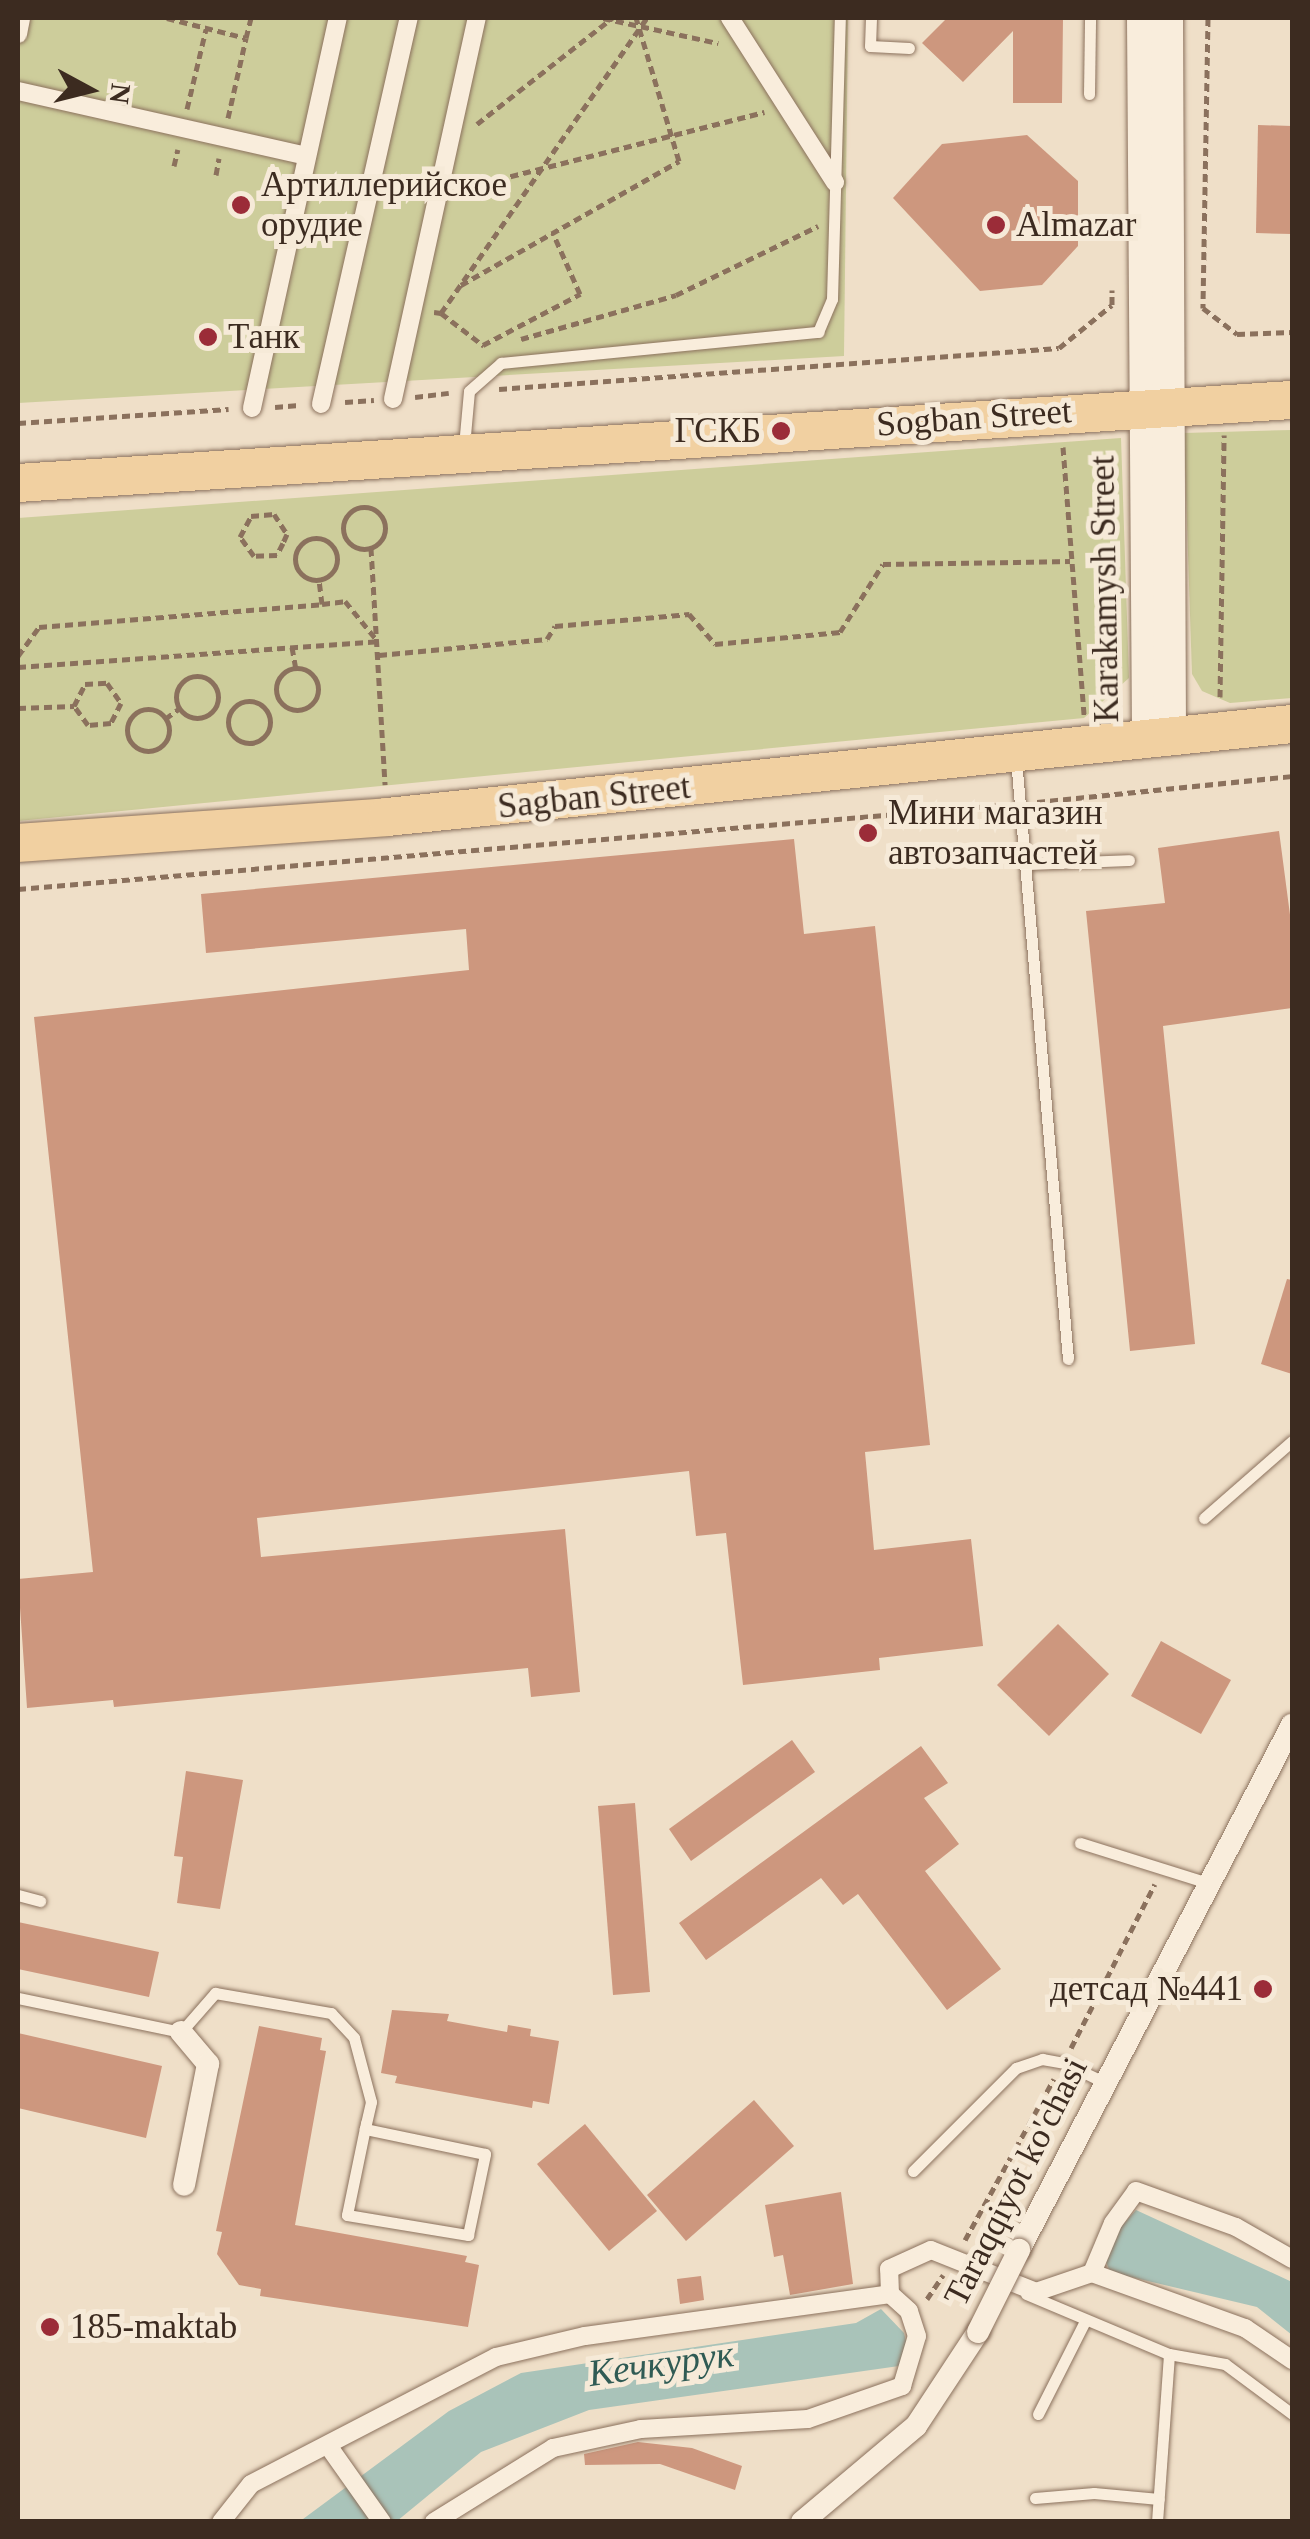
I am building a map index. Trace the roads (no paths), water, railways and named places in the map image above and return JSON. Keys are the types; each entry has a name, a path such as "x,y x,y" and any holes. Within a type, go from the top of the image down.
{"main road":[{"name":"Karakamysh Street","path":"1143,18 1155,406 1159,739"},
{"name":"Karakamysh Street","path":"1155,406 1168,18"},
{"path":"1155,406 1292,400"},
{"name":"Sogban Street","path":"463,452 1155,406"},
{"path":"18,483 463,452"},
{"path":"1159,739 1292,724"},
{"name":"Sagban Street","path":"18,843 388,817 1159,739"}],"street":[{"path":"18,34 21,18"},
{"path":"252,408 338,18"},
{"path":"321,404 409,18"},
{"path":"392,399 477,18"},
{"path":"730,18 835,182"},
{"path":"18,91 306,156"},
{"name":"Taraqqiyot ko'chasi","path":"802,2522 916,2426 978,2332 1292,1725"},
{"path":"182,2032 208,2064 184,2185"},
{"path":"1092,2273 1113,2223 1136,2191 1236,2228 1292,2259"},
{"path":"434,2522 553,2448 640,2429 758,2426 852,2408 902,2386 916,2336 911,2320 890,2294 889,2269 931,2250 1036,2292 1092,2273 1246,2328 1292,2360"},
{"path":"221,2522 251,2484 329,2447 496,2357 584,2336 890,2294"},
{"path":"329,2447 382,2522"}],"lane":[{"path":"463,452 469,391 486,370 506,362 818,332 832,299 840,18"},
{"path":"871,18 870,46 910,48"},
{"path":"1089,94 1090,18"},
{"path":"1016,754 1068,1359"},
{"path":"1027,864 1129,860"},
{"path":"1204,1518 1292,1441"},
{"path":"1080,1843 1211,1884"},
{"path":"18,1895 40,1901"},
{"path":"18,1998 182,2032 216,1993 331,2013 354,2038 372,2102 365,2129 348,2215 468,2235 485,2154 365,2129"},
{"path":"913,2171 1016,2068 1042,2059 1064,2062 1106,2083"},
{"path":"1002,2284 1169,2354 1225,2364 1292,2414"},
{"path":"1038,2414 1085,2321"},
{"path":"1158,2522 1169,2354"},
{"path":"1035,2498 1094,2493 1159,2499"}],"water":[{"path":"1136,2210 1292,2282 1292,2335 1257,2307 1110,2272 1101,2249"},
{"name":"Кечкурук","path":"881,2309 904,2333 907,2345 899,2366 589,2410 481,2452 397,2521 299,2522 449,2411 521,2373 856,2323"}],"place":[{"name":"Артиллерийское орудие","path":"241,205"},
{"name":"Almazar","path":"996,225"},
{"name":"Танк","path":"208,337"},
{"name":"ГСКБ","path":"781,431"},
{"name":"Мини магазин автозапчастей","path":"868,833"},
{"name":"детсад №441","path":"1263,1989"},
{"name":"185-maktab","path":"50,2327"}]}
